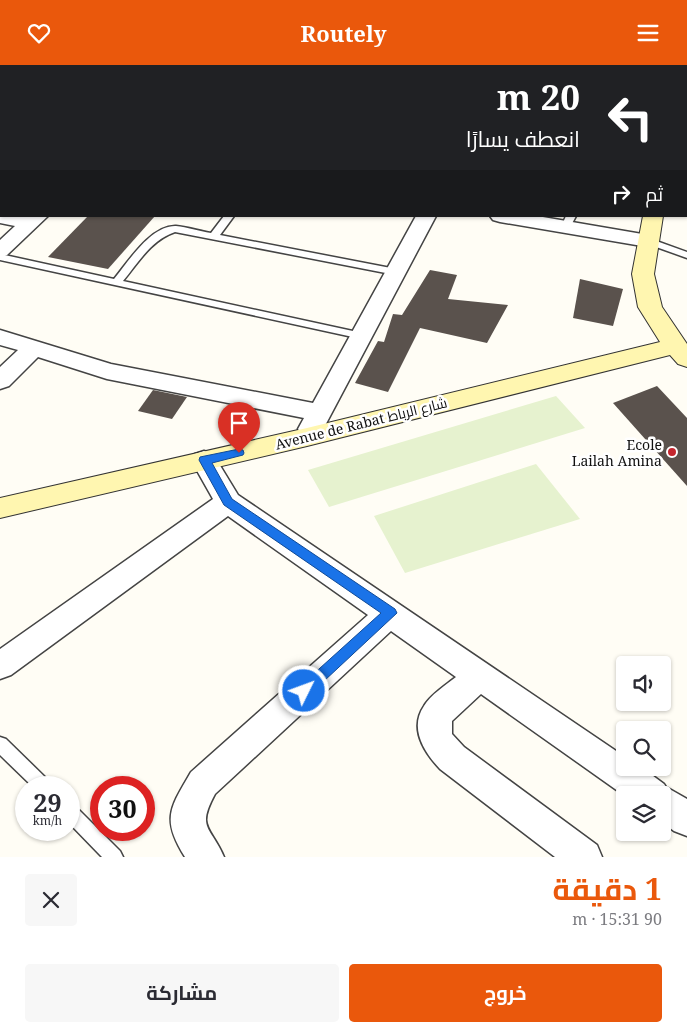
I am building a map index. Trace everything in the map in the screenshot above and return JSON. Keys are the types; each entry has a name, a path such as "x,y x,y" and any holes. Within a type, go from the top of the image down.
{"street":[{"path":"0,217 35,220"},
{"path":"307,437 425,217"},
{"path":"512,217 569,222 648,241"},
{"path":"654,217 643,273 650,307 681,352"},
{"path":"0,251 35,220"},
{"path":"0,337 107,371 320,413"},
{"path":"0,381 34,349"},
{"name":"Avenue de Rabat شارع الرباط","path":"0,508 681,352"},
{"path":"204,460 228,502 639,786"},
{"path":"0,666 228,502"},
{"path":"206,857 188,832 186,818 191,804 203,783 391,613"},
{"path":"480,675 436,714 433,730 436,742 452,758 584,857"},
{"path":"671,808 687,819"}],"lane":[{"path":"213,237 228,217"},
{"path":"116,283 155,237 165,231 185,230 396,272"},
{"path":"648,241 687,255"},
{"path":"0,257 362,336"},
{"path":"0,745 32,776"},
{"path":"80,823 114,857"}],"green space":[{"path":"556,396 585,428 329,507 308,470"},
{"path":"536,464 580,519 405,573 374,516"}],"building":[{"path":"87,217 154,217 108,269 48,257"},
{"path":"430,270 457,275 448,299 508,305 487,343 420,328 388,392 355,383 378,341 384,342 393,314 402,315"},
{"path":"580,279 623,289 613,326 573,318"},
{"name":"Ecole Lailah Amina","path":"657,386 687,418 687,486 613,403"},
{"path":"153,390 187,397 172,419 138,411"}],"place":[{"name":"Ecole Lailah Amina","path":"672,452"}],"route":[{"path":"239,453 204,460 228,502 391,613 304,691"}]}
